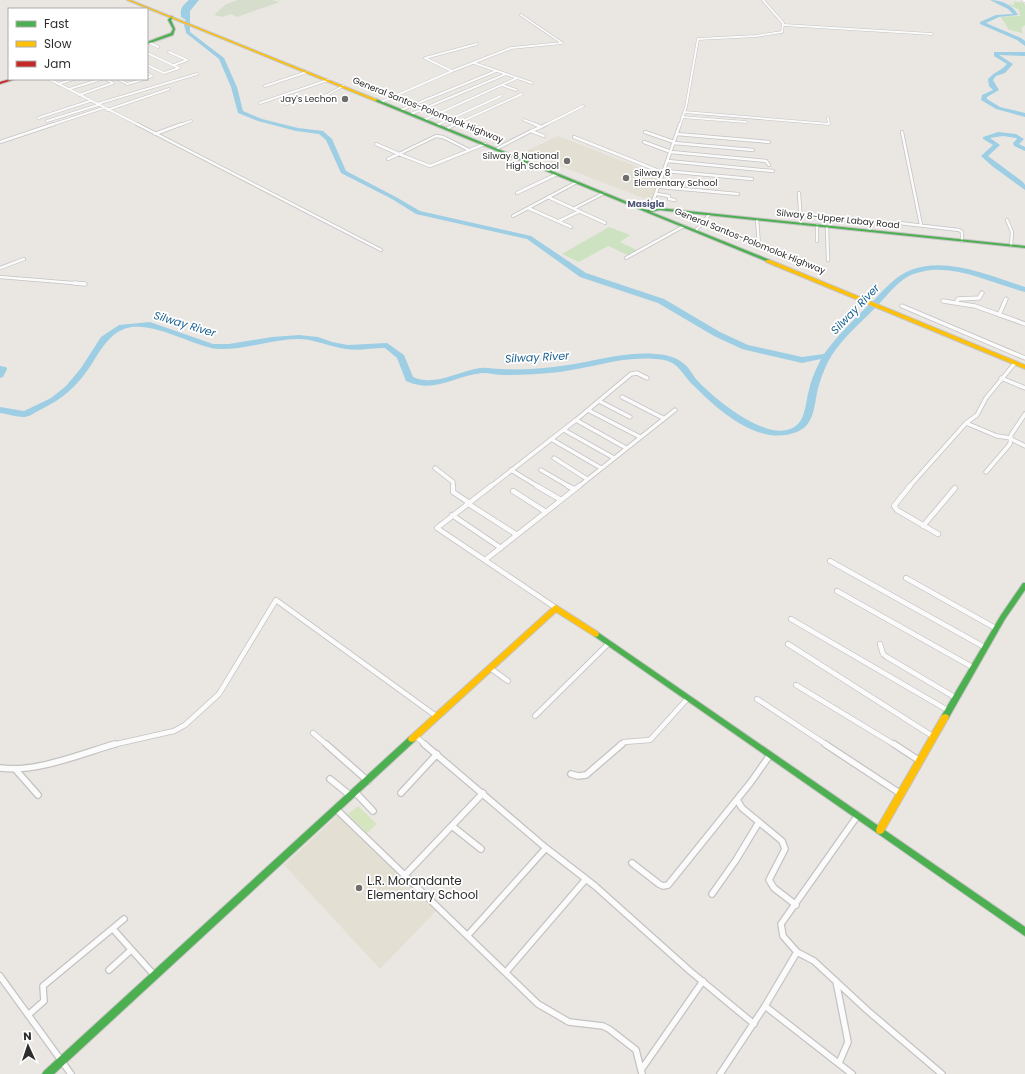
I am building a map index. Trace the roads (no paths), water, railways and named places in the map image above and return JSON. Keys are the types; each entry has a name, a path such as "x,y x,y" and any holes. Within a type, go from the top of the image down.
{"main road":[{"path":"128,0 194,25 557,174 649,210 684,226 1025,367"},
{"path":"134,0 178,19"},
{"path":"148,42 172,34 174,29 169,20 178,19"},
{"name":"General Santos-Polomolok Highway","path":"194,25 382,102"},
{"path":"0,83 10,80"},
{"name":"General Santos-Polomolok Highway","path":"438,124 697,229 860,298"},
{"name":"Silway 8-Upper Labay Road","path":"649,210 709,214 1025,247"},
{"path":"886,309 1025,364"},
{"path":"880,830 935,737 956,698 1025,585"},
{"path":"47,1074 368,781 436,716 556,608 880,830 1025,932"}],"street":[{"path":"763,0 784,25 932,34"},
{"path":"382,102 511,48 562,42 520,15 522,15"},
{"path":"649,210 660,187 684,112 692,78 698,39 778,33 783,30 784,25"},
{"path":"148,42 158,47"},
{"path":"452,72 424,58 477,44"},
{"path":"169,52 187,60 174,65"},
{"path":"148,53 179,68 164,73 148,65"},
{"path":"474,63 532,83"},
{"path":"402,110 496,71"},
{"path":"265,86 307,72"},
{"path":"47,121 197,74"},
{"path":"412,114 506,74"},
{"path":"425,119 517,78"},
{"path":"51,80 106,110 316,214 381,250"},
{"path":"58,84 71,80"},
{"path":"68,89 99,80"},
{"path":"79,95 113,83 108,80"},
{"path":"120,80 127,84 142,80"},
{"path":"260,103 328,80"},
{"path":"502,85 516,90"},
{"path":"286,104 326,95 343,86"},
{"path":"106,110 169,89"},
{"path":"448,128 522,94"},
{"path":"438,124 501,96"},
{"path":"38,118 90,101"},
{"path":"498,148 583,106"},
{"path":"0,142 103,108"},
{"path":"684,112 829,124 828,118"},
{"path":"682,117 746,122"},
{"path":"524,120 541,127"},
{"path":"155,134 191,122"},
{"path":"531,132 544,136"},
{"path":"645,132 674,142 752,150"},
{"path":"902,132 921,225"},
{"path":"677,134 769,142"},
{"path":"388,159 436,136 443,137 469,150"},
{"path":"574,137 665,172 752,179"},
{"path":"644,142 671,152 766,160 769,165"},
{"path":"376,144 424,165 430,166 437,165 485,144"},
{"path":"668,161 773,171"},
{"path":"517,193 557,174"},
{"path":"513,216 578,182"},
{"path":"660,187 738,194"},
{"path":"575,208 604,193"},
{"path":"799,193 800,224"},
{"path":"657,194 669,196 669,199 675,200"},
{"path":"548,197 605,223"},
{"path":"528,208 571,227"},
{"path":"559,221 580,211"},
{"path":"697,229 709,214"},
{"path":"757,219 758,245"},
{"path":"1007,220 1012,232 1012,246"},
{"path":"899,223 959,230 962,232 962,241"},
{"path":"626,258 684,226"},
{"path":"817,226 817,241"},
{"path":"827,227 828,260"},
{"path":"0,268 24,259"},
{"path":"0,277 85,284"},
{"path":"956,302 958,299 979,298 982,293"},
{"path":"1000,315 1006,299"},
{"path":"942,301 975,306 1025,324"},
{"path":"902,306 1025,358"},
{"path":"938,534 897,510 894,506 895,503 966,423 977,415 986,398 1015,363"},
{"path":"556,608 437,528 564,430 631,374 637,373 647,378"},
{"path":"1002,378 1025,388"},
{"path":"622,397 663,418"},
{"path":"599,401 630,417"},
{"path":"588,410 640,438"},
{"path":"485,560 675,410"},
{"path":"986,472 1004,452 1025,414"},
{"path":"576,420 626,448"},
{"path":"966,423 997,436 1011,438 1025,446"},
{"path":"564,430 614,458"},
{"path":"551,439 601,468"},
{"path":"554,458 588,479"},
{"path":"435,468 453,482 453,492 516,535"},
{"path":"512,470 561,500"},
{"path":"541,470 574,489"},
{"path":"923,526 931,520 944,498 955,488"},
{"path":"513,491 546,512"},
{"path":"452,515 501,548"},
{"path":"830,561 986,648"},
{"path":"906,578 997,629"},
{"path":"837,591 974,668"},
{"path":"0,768 16,770 40,766 118,744 174,731 185,724 219,694 276,600 436,716"},
{"path":"791,620 949,711"},
{"path":"535,716 609,643"},
{"path":"788,644 935,737"},
{"path":"880,644 883,654 887,657 956,698"},
{"path":"490,668 508,681"},
{"path":"796,685 848,715 920,762"},
{"path":"571,774 578,776 586,775 624,742 650,740 688,698"},
{"path":"757,699 901,794"},
{"path":"313,733 368,781"},
{"path":"415,736 546,848 586,879 754,1024"},
{"path":"401,793 437,754"},
{"path":"632,863 659,884 668,885 737,800 770,755"},
{"path":"16,770 38,795"},
{"path":"330,779 353,794 373,811"},
{"path":"404,876 483,793"},
{"path":"737,800 742,808 782,841 785,849 772,872 770,880 771,883 796,905"},
{"path":"336,810 468,935 538,1004 569,1022 603,1026 609,1029 636,1050 641,1072"},
{"path":"858,815 796,905 781,924 782,936 797,952 814,961 942,1074"},
{"path":"712,894 736,860 759,822"},
{"path":"452,826 481,849"},
{"path":"468,935 546,848"},
{"path":"506,972 586,879"},
{"path":"28,1015 44,1001 43,986 124,919"},
{"path":"113,929 155,976"},
{"path":"109,970 131,950"},
{"path":"720,1074 754,1024 797,952"},
{"path":"0,976 71,1074"},
{"path":"641,1072 703,981"},
{"path":"836,981 848,1042 839,1063"},
{"path":"765,1006 852,1074"}],"water":[{"path":"189,0 199,0 190,11 190,32 186,32 184,25 186,20 181,17 181,9"}],"waterway":[{"path":"195,0 187,10 188,33 221,58 234,87 240,112 260,120 298,130 321,132 329,139 343,172 394,198 418,213 529,237 583,275 661,301 717,334 745,347 802,360 827,356"},
{"path":"992,0 1009,8 1016,15 998,16 982,23 1019,39 1025,44"},
{"path":"1025,54 996,53 996,55 1010,64 1003,72 994,75 990,80 992,86 996,90 984,96 984,100 993,106 1025,115"},
{"path":"1025,149 1016,145 1016,143 1021,139 1014,135 998,134 985,138 997,145 984,156 1025,188"},
{"name":"Silway River","path":"827,356 841,338 894,284 904,276 917,270 947,268 964,271 981,275 1025,290"},
{"name":"Silway River","path":"0,410 25,414 54,400 69,388 84,370 104,339 122,327 150,324 183,337 213,346 229,346 272,339 299,337 318,339 330,344 348,347 387,345 401,357 409,379 417,383 426,384 444,381 480,371 544,371 579,367 621,358 642,356 666,358 681,365 692,380 703,391 727,411 741,420 755,428 769,432 783,433 796,429 805,420 810,408 815,383 827,356"},
{"name":"Silway River","path":"0,369 3,369 0,375"}],"place":[{"name":"Jay's Lechon","path":"345,99"},
{"name":"Silway 8 National High School","path":"567,161"},
{"name":"Silway 8 Elementary School","path":"626,178"},
{"name":"L.R. Morandante Elementary School","path":"359,888"}],"district":[{"name":"Masigla","path":"646,204"}]}
